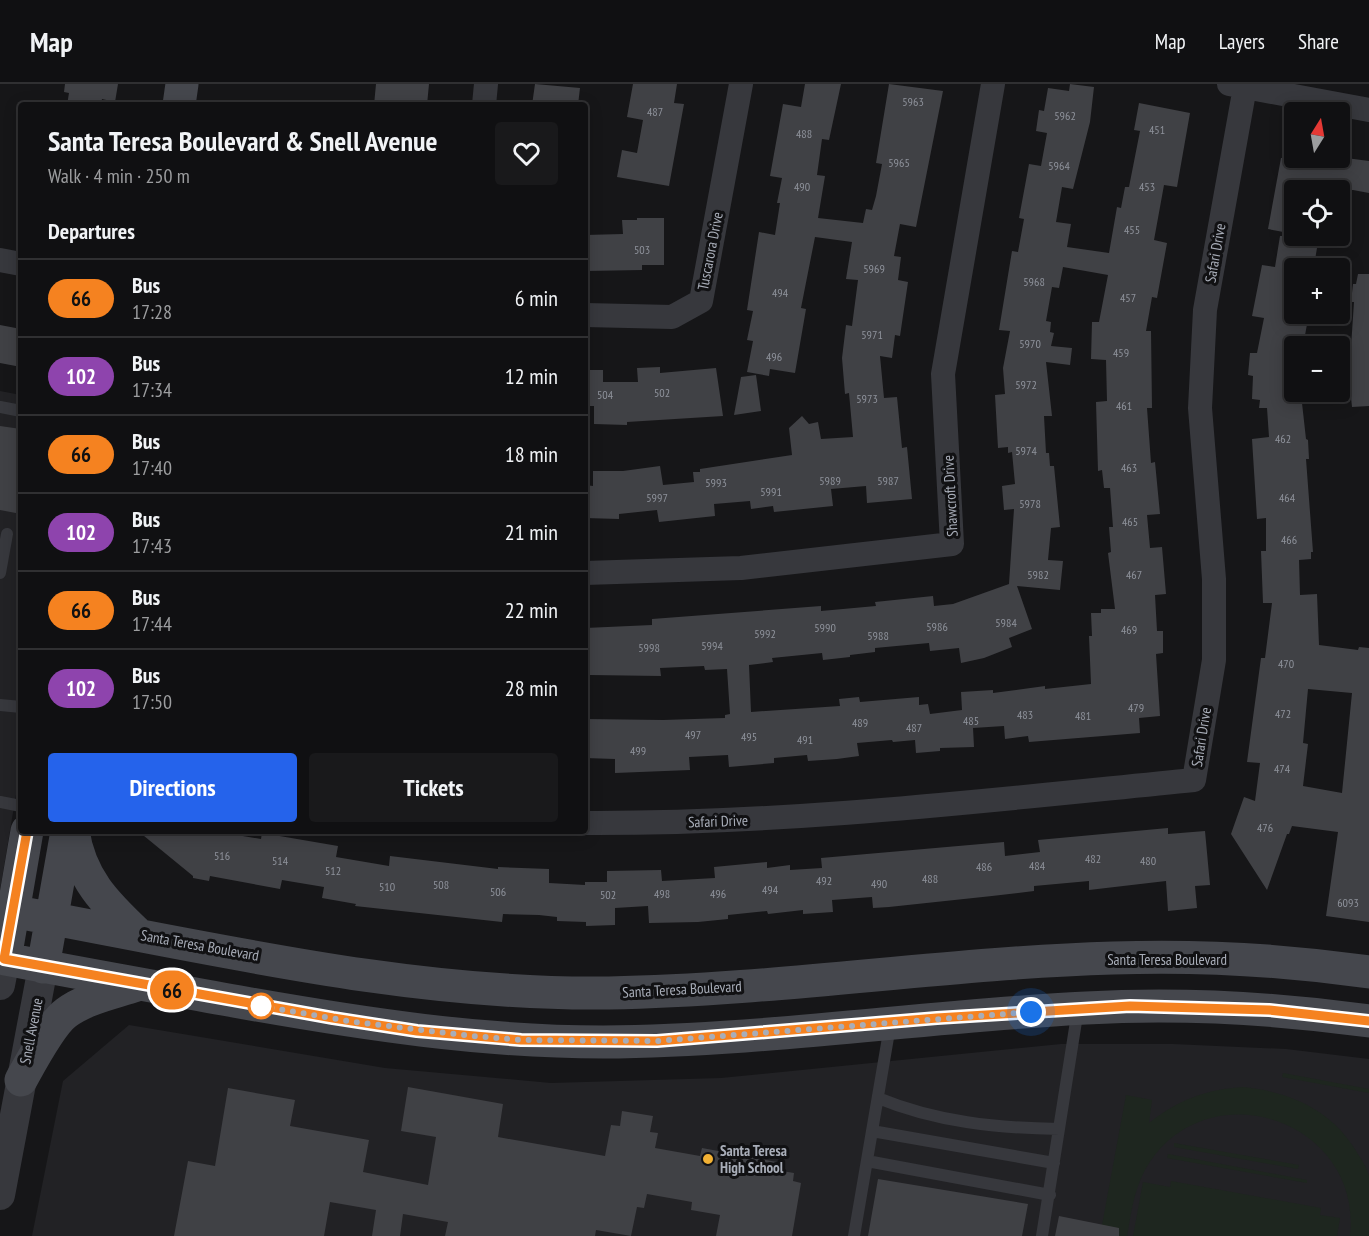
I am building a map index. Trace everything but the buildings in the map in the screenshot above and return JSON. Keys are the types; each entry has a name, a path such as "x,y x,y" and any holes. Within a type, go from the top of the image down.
{"main road":[{"path":"179,102 182,84"},
{"path":"0,863 24,834"},
{"path":"26,834 6,911 2,968 43,967 417,1031 521,1040 657,1041 1078,1008 1218,1007 1369,1021"},
{"name":"Snell Avenue","path":"43,967 66,834"},
{"path":"74,834 81,865 92,885 115,913 138,934"},
{"name":"Santa Teresa Boulevard","path":"6,911 388,979 565,992 606,993 718,989 1027,963 1114,958 1239,959 1369,972"},
{"path":"21,1080 64,1014 81,1004 139,984"}],"street":[{"path":"484,102 486,84"},
{"name":"Tuscarora Drive","path":"588,315 672,317 701,301 741,84"},
{"name":"Shawcroft Drive","path":"588,573 741,568 952,544 944,374 993,84"},
{"path":"1237,86 1369,110"},
{"name":"Safari Drive","path":"588,823 816,817 1194,780 1214,660 1214,579 1200,408 1205,310 1237,86"},
{"path":"0,260 18,263"},
{"name":"Snell Avenue","path":"0,1195 43,967"}],"lane":[{"path":"0,407 18,410"},
{"path":"0,573 4,534"},
{"path":"0,705 18,707"},
{"path":"0,802 18,805"},
{"path":"1042,1236 1078,1008"},
{"path":"854,1236 891,1022"},
{"path":"878,1098 911,1112 1001,1128 1059,1129"},
{"path":"872,1131 1054,1163"},
{"path":"867,1161 1050,1195"}],"shaded area":[{"path":"0,391 18,394 18,783 0,890"},
{"name":"Santa Teresa High School","path":"129,1025 385,1068 551,1083 721,1078 1061,1044 1173,1044 1286,1049 1369,1059 1369,1236 32,1236 63,1081"},
{"path":"1283,1073 1369,1089 1369,1093 1282,1077"},
{"path":"1244,1087 1278,1093 1308,1105 1335,1124 1346,1137 1364,1163 1369,1176 1369,1236 1350,1236 1347,1195 1332,1161 1306,1136 1274,1120 1239,1115 1203,1120 1171,1138 1141,1178 1133,1202 1127,1236 1100,1236 1126,1095 1152,1100 1149,1123 1171,1108 1194,1097 1218,1090"},
{"path":"1174,1143 1299,1165 1298,1169 1174,1147"},
{"path":"1168,1154 1307,1180 1307,1183 1167,1158"},
{"path":"1171,1181 1321,1208 1320,1215 1340,1218 1337,1236 1133,1236 1143,1182 1170,1187"}],"bus line":[{"name":"66","path":"26,834 4,959 417,1031 521,1040 657,1041 937,1018 1130,1006 1269,1010 1369,1021"}],"place":[{"name":"Santa Teresa High School","path":"708,1159"}],"route":[{"path":"261,1006 417,1031 521,1040 599,1042 657,1041 1031,1012"}]}
